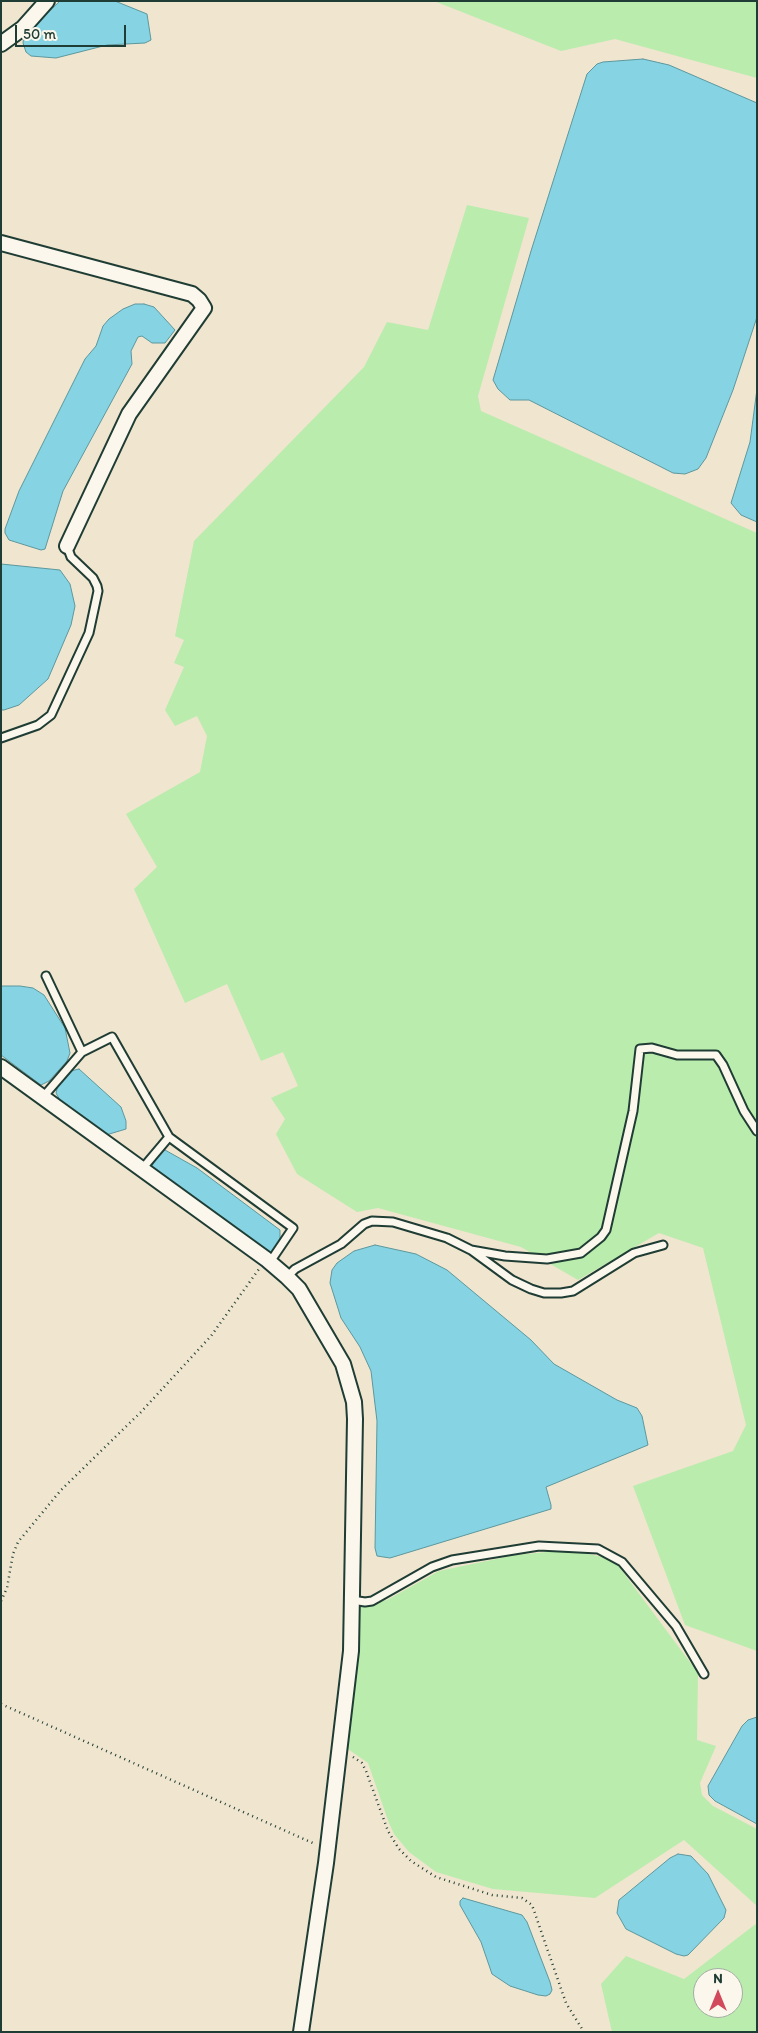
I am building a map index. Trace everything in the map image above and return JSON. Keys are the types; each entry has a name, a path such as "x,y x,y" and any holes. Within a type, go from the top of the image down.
{"street":[{"path":"1,44 23,28 47,1"},
{"path":"1,243 192,294 200,300 204,308 129,414 67,546"},
{"path":"1,1067 268,1261 287,1277 298,1289 335,1349 342,1364 354,1402 350,1651 328,1849 301,2032"}],"lane":[{"path":"1,738 38,725 51,715 89,633 98,591 97,586 93,578 72,557 67,546"},
{"path":"46,976 82,1052"},
{"path":"42,1097 82,1052 112,1036 169,1137 294,1228 268,1261"},
{"path":"470,1250 504,1256 547,1259 581,1253 601,1237 606,1230 633,1111 640,1049 652,1048 677,1055 716,1055 723,1065 744,1111 757,1131"},
{"path":"142,1169 169,1137"},
{"path":"287,1277 295,1269 341,1244 364,1224 372,1221 402,1224 447,1238 470,1250 512,1280 531,1289 544,1292 561,1293 573,1291 634,1253 663,1245"},
{"path":"352,1600 372,1601 432,1567 452,1560 539,1546 598,1549 622,1562 676,1626 704,1674"}],"path":[{"path":"1,1600 7,1588 13,1554 18,1542 61,1490 141,1412 211,1336 268,1261"},
{"path":"1,1704 328,1849"},
{"path":"340,1752 362,1763 377,1796 388,1831 399,1849 412,1861 436,1877 492,1895 522,1898 532,1905 566,2004 584,2032"}],"green space":[{"path":"434,1 757,1 757,78 615,39 561,51"},
{"path":"467,205 529,218 478,396 481,411 757,533 757,1651 685,1625 633,1486 733,1451 746,1425 703,1248 659,1233 578,1280 521,1247 378,1208 357,1212 297,1174 276,1134 285,1119 271,1098 298,1086 283,1052 261,1061 227,984 185,1003 134,889 157,867 126,814 200,772 207,736 197,716 175,726 165,710 184,667 174,663 184,640 175,636 194,541 364,367 387,322 428,330"},
{"path":"558,1551 584,1553 607,1558 617,1564 698,1673 697,1740 716,1746 700,1783 702,1795 713,1806 757,1829 757,1906 684,1840 595,1898 493,1889 436,1872 409,1852 394,1834 368,1763 345,1747 356,1607 387,1600 439,1571 515,1555"},
{"path":"757,1923 757,2032 612,2032 601,1984 626,1956 684,1979 693,1972 693,2018 743,2018 743,1968 698,1968"}],"water":[{"path":"60,1 115,1 147,14 151,40 145,43 107,45 56,58 31,56 26,52 23,43 24,35"},
{"path":"643,59 669,65 757,103 757,317 733,390 706,458 698,469 685,474 673,473 529,400 510,400 498,389 493,380 531,251 587,74 597,64 603,62"},
{"path":"135,304 154,307 175,330 165,343 152,343 142,336 138,337 131,351 132,364 63,491 45,549 41,550 9,540 5,529 19,491 85,359 96,346 103,326 123,309"},
{"path":"757,389 757,522 741,515 731,503 750,442"},
{"path":"1,564 60,570 70,584 75,606 71,625 48,679 19,705 4,710 1,710"},
{"path":"1,986 33,988 44,995 65,1028 70,1053 67,1061 49,1081 41,1085 1,1055"},
{"path":"79,1069 121,1107 126,1121 126,1129 106,1135 62,1104 56,1093 58,1085 71,1071"},
{"path":"165,1150 197,1168 280,1230 280,1238 275,1250 267,1252 154,1170 152,1166 158,1154"},
{"path":"375,1245 416,1254 447,1270 531,1340 554,1364 617,1400 637,1408 642,1416 648,1445 546,1487 551,1509 390,1558 377,1556 375,1548 377,1421 371,1371 360,1347 341,1318 330,1283 332,1270 337,1263 354,1251"},
{"path":"757,1717 757,1824 715,1801 709,1795 708,1786 742,1726 748,1720"},
{"path":"678,1854 691,1856 708,1874 726,1910 724,1918 688,1955 684,1956 676,1954 626,1929 617,1913 619,1900 670,1858"},
{"path":"463,1898 522,1915 527,1922 550,1982 552,1990 550,1994 546,1996 538,1995 510,1986 492,1974 481,1942 460,1905 460,1901"}]}
